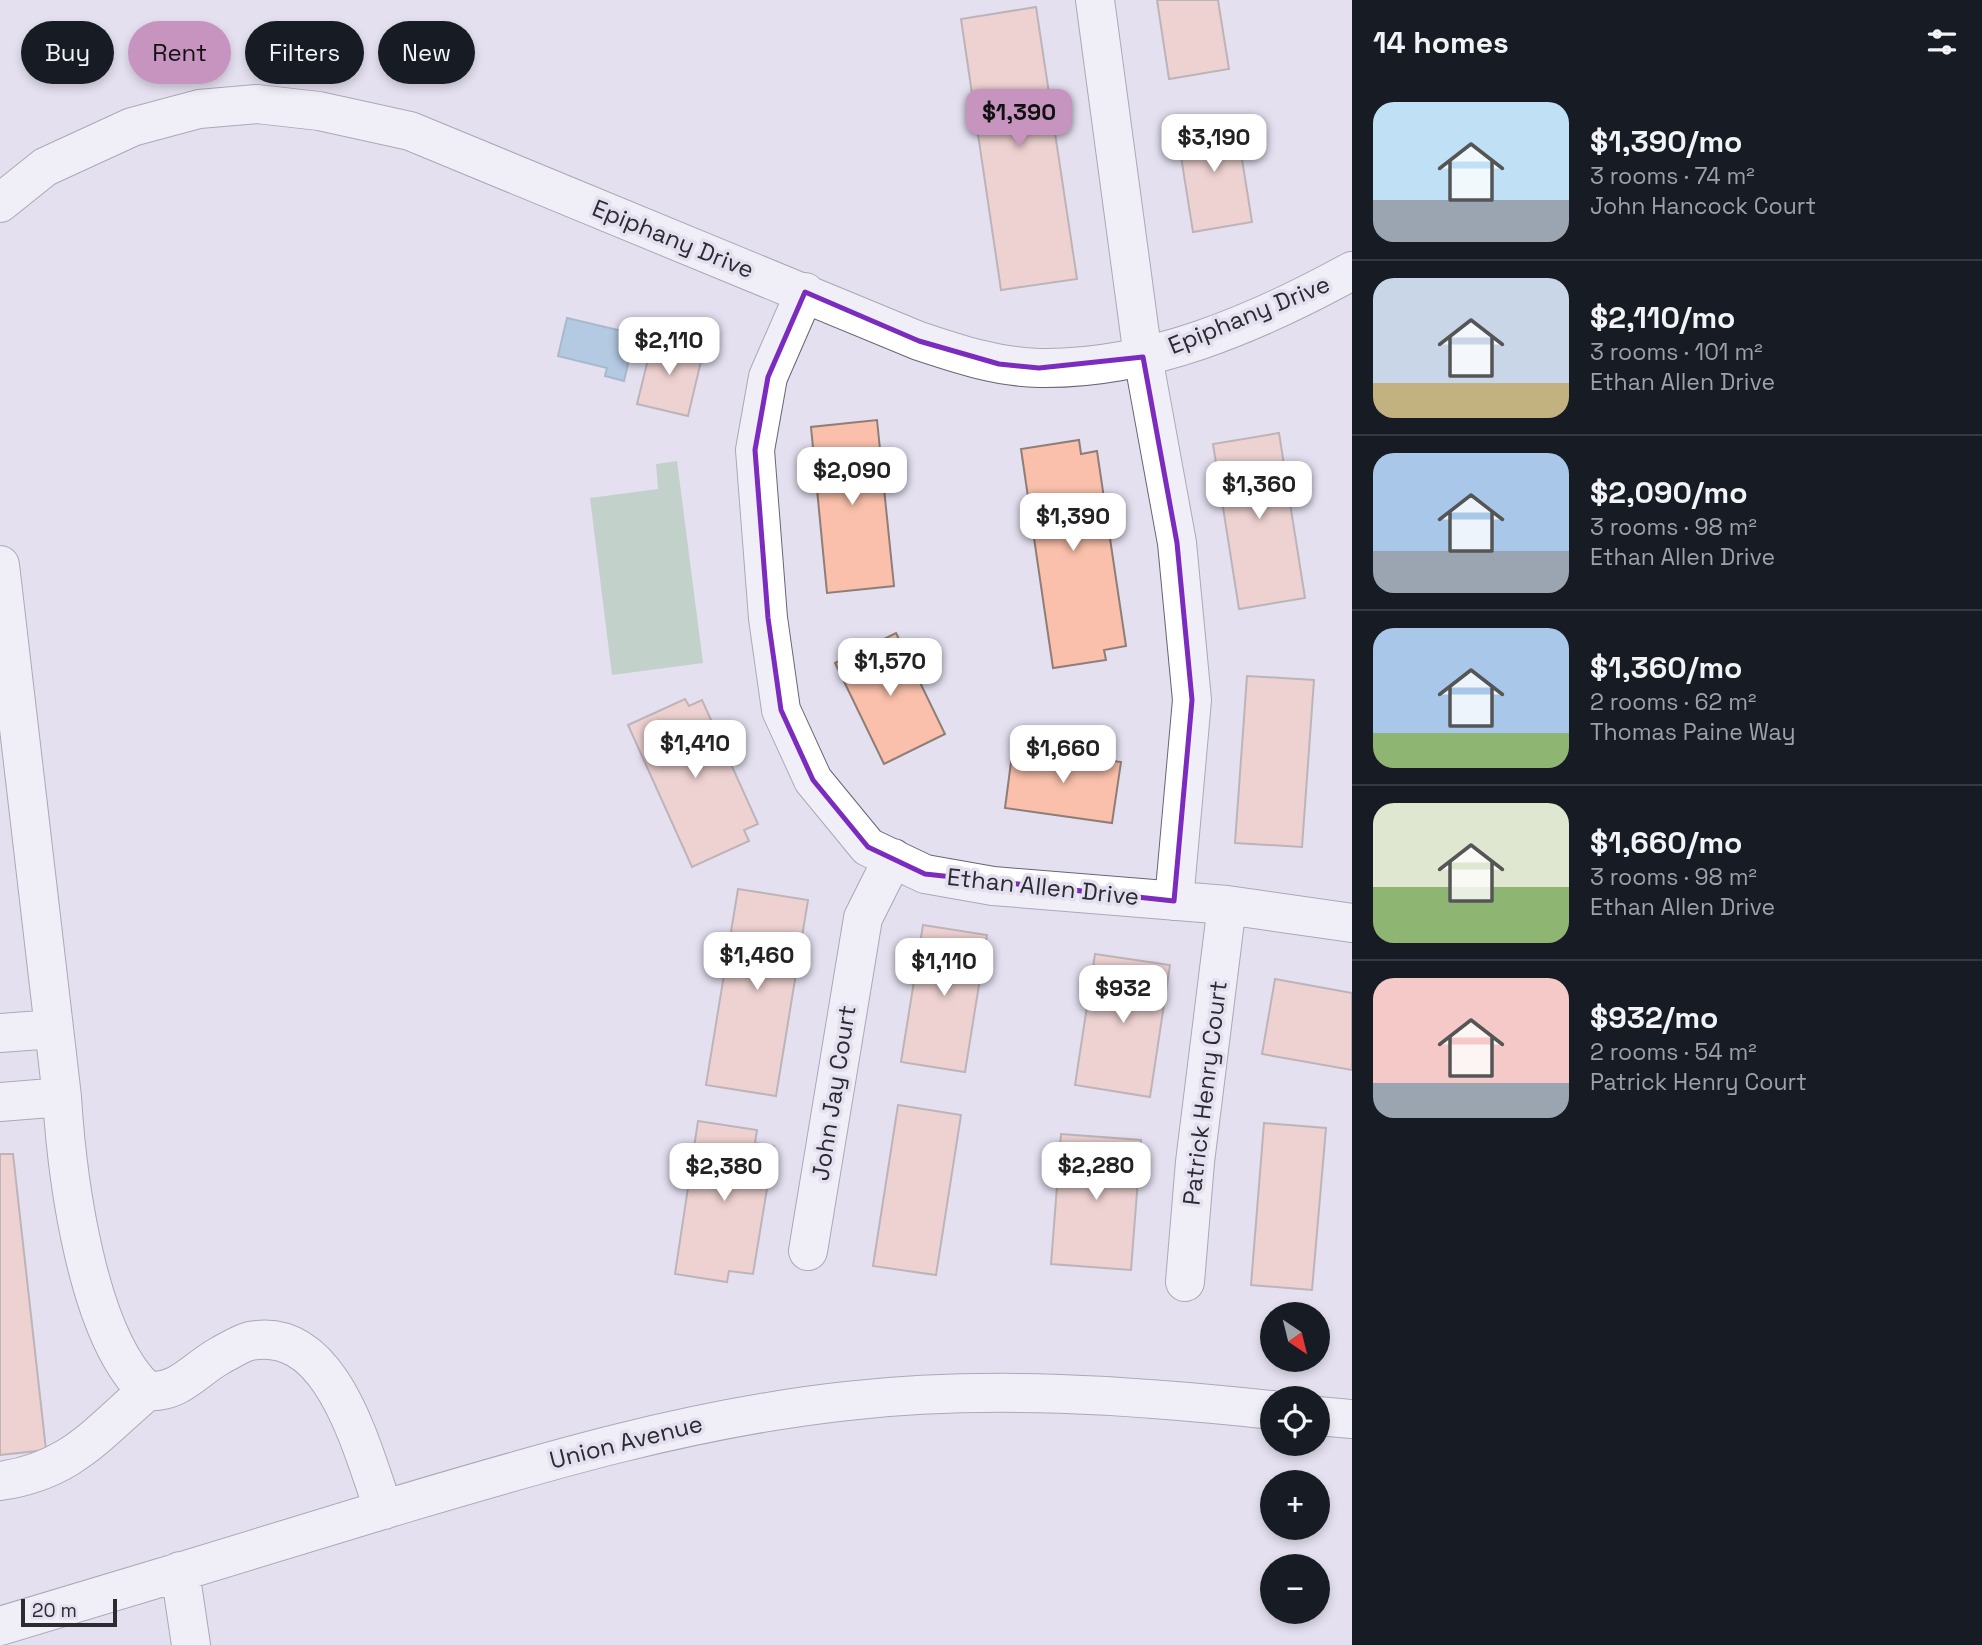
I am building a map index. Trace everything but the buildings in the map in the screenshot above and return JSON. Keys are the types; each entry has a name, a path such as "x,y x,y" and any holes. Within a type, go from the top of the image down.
{"street":[{"path":"1095,0 1143,357 1177,542 1192,700 1174,901"},
{"name":"Epiphany Drive","path":"0,203 45,167 132,127 211,108 257,104 319,111 410,131 919,341 999,364 1039,368 1143,357 1199,341 1286,306 1352,271"},
{"name":"Ethan Allen Drive","path":"805,292 768,377 755,450 768,618 780,710 813,780 868,846 925,874 993,886 1227,905 1352,923"},
{"path":"0,565 62,1097 65,1146 100,1313 121,1361 147,1391 160,1392 176,1387 218,1356 250,1341 281,1342 306,1352 327,1374 350,1418 384,1510"},
{"name":"John Jay Court","path":"808,1251 863,918 893,858"},
{"name":"Patrick Henry Court","path":"1185,1282 1195,1162 1227,905"},
{"path":"0,1033 54,1029"},
{"path":"0,1102 62,1097"},
{"name":"Union Avenue","path":"0,1626 565,1455 703,1423 848,1401 1026,1390 1179,1400 1260,1409"},
{"path":"0,1480 32,1476 65,1462 147,1391"},
{"path":"1330,1417 1352,1419"},
{"path":"180,1571 191,1645"}],"highlighted area":[{"path":"805,292 919,341 999,364 1039,368 1143,357 1177,543 1192,700 1174,901 925,874 868,847 813,780 781,710 768,618 755,450 768,377"}],"green space":[{"path":"677,461 703,663 612,675 590,498 658,489 656,464"}],"water":[{"path":"567,318 635,334 624,381 605,376 607,368 558,356"}]}
